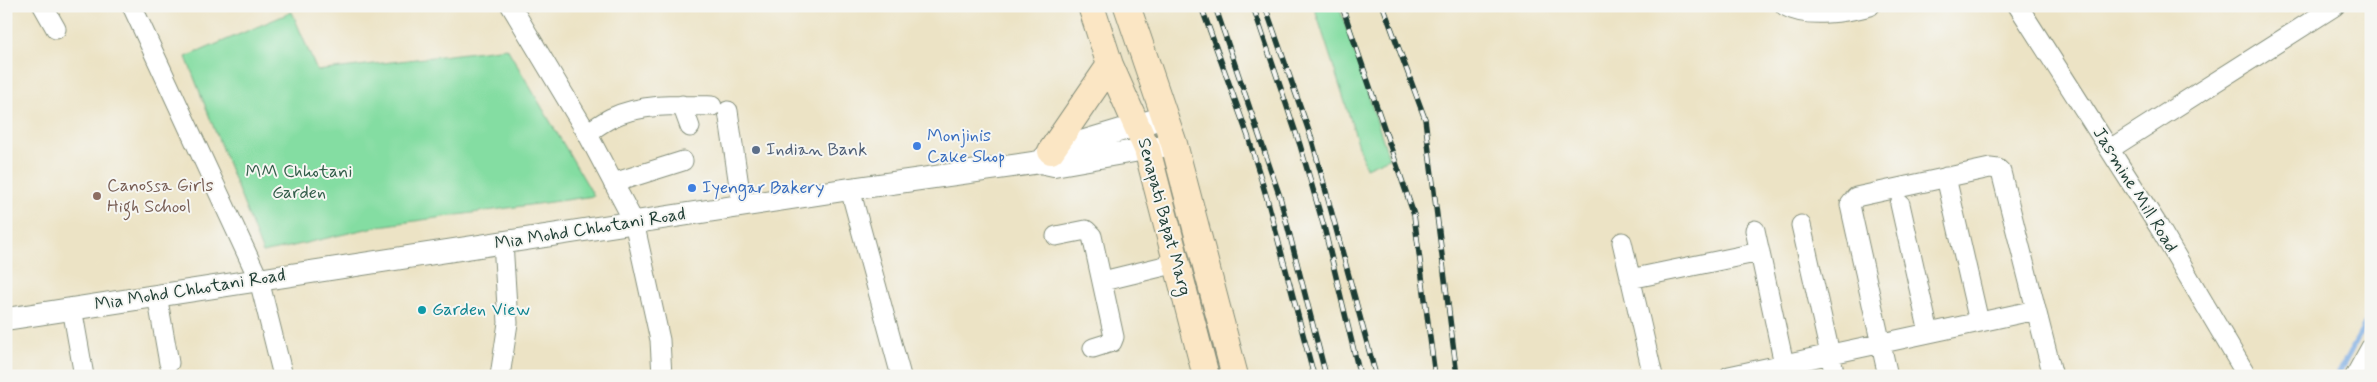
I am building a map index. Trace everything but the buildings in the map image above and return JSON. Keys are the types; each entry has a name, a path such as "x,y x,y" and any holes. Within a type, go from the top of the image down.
{"main road":[{"name":"Senapati Bapat Marg","path":"1091,6 1110,64 1143,137 1206,376"},
{"name":"Senapati Bapat Marg","path":"1126,6 1174,144 1234,376"},
{"path":"1046,157 1110,64"},
{"path":"1188,307 1215,300"}],"street":[{"path":"43,6 56,29"},
{"path":"132,6 259,280 283,376"},
{"path":"511,6 587,132 634,222 660,340 662,376"},
{"path":"1785,6 1790,9 1816,13 1849,12 1870,6"},
{"name":"Jasmine Mill Road","path":"2018,6 2160,227 2247,376"},
{"path":"2110,149 2335,6"},
{"path":"587,132 621,113 637,109 682,106 720,108 742,206"},
{"path":"682,106 690,128"},
{"path":"1143,137 1165,117"},
{"path":"1143,137 1174,144"},
{"name":"Mia Mohd Chhotani Road","path":"6,319 850,189 1046,157 1143,137"},
{"path":"613,182 683,161"},
{"path":"1888,376 1850,205 1856,197 1990,168 1998,168 2001,172 2053,376"},
{"path":"1946,177 1979,322"},
{"path":"850,189 901,376"},
{"path":"1900,204 1929,332"},
{"path":"1801,225 1835,376"},
{"path":"1755,230 1784,364"},
{"path":"1056,236 1078,231 1090,232 1103,281 1114,337 1112,342 1094,348"},
{"path":"500,376 508,323 503,242"},
{"path":"1622,242 1652,376"},
{"path":"1630,279 1760,252"},
{"path":"1103,281 1177,263"},
{"path":"158,295 169,363"},
{"path":"72,308 84,376"},
{"path":"1728,376 2036,310"},
{"path":"2355,376 2371,347"}],"green space":[{"path":"1314,6 1339,6 1389,158 1366,168"},
{"name":"MM Chhotani Garden","path":"292,12 317,71 507,48 594,196 379,226 263,253 186,57"}],"waterway":[{"path":"2337,376 2371,314"}],"railway":[{"path":"1201,6 1248,136 1268,202 1314,376"},
{"path":"1215,6 1280,197 1326,376"},
{"path":"1253,6 1300,145 1324,227 1360,376"},
{"path":"1265,6 1312,140 1376,376"},
{"path":"1342,6 1414,215 1435,376"},
{"path":"1383,6 1425,119 1457,376"}],"place":[{"name":"Monjinis Cake Shop","path":"917,146"},
{"name":"Indian Bank","path":"756,150"},
{"name":"Iyengar Bakery","path":"692,188"},
{"name":"Canossa Girls High School","path":"97,196"},
{"name":"Garden View","path":"422,310"}]}
